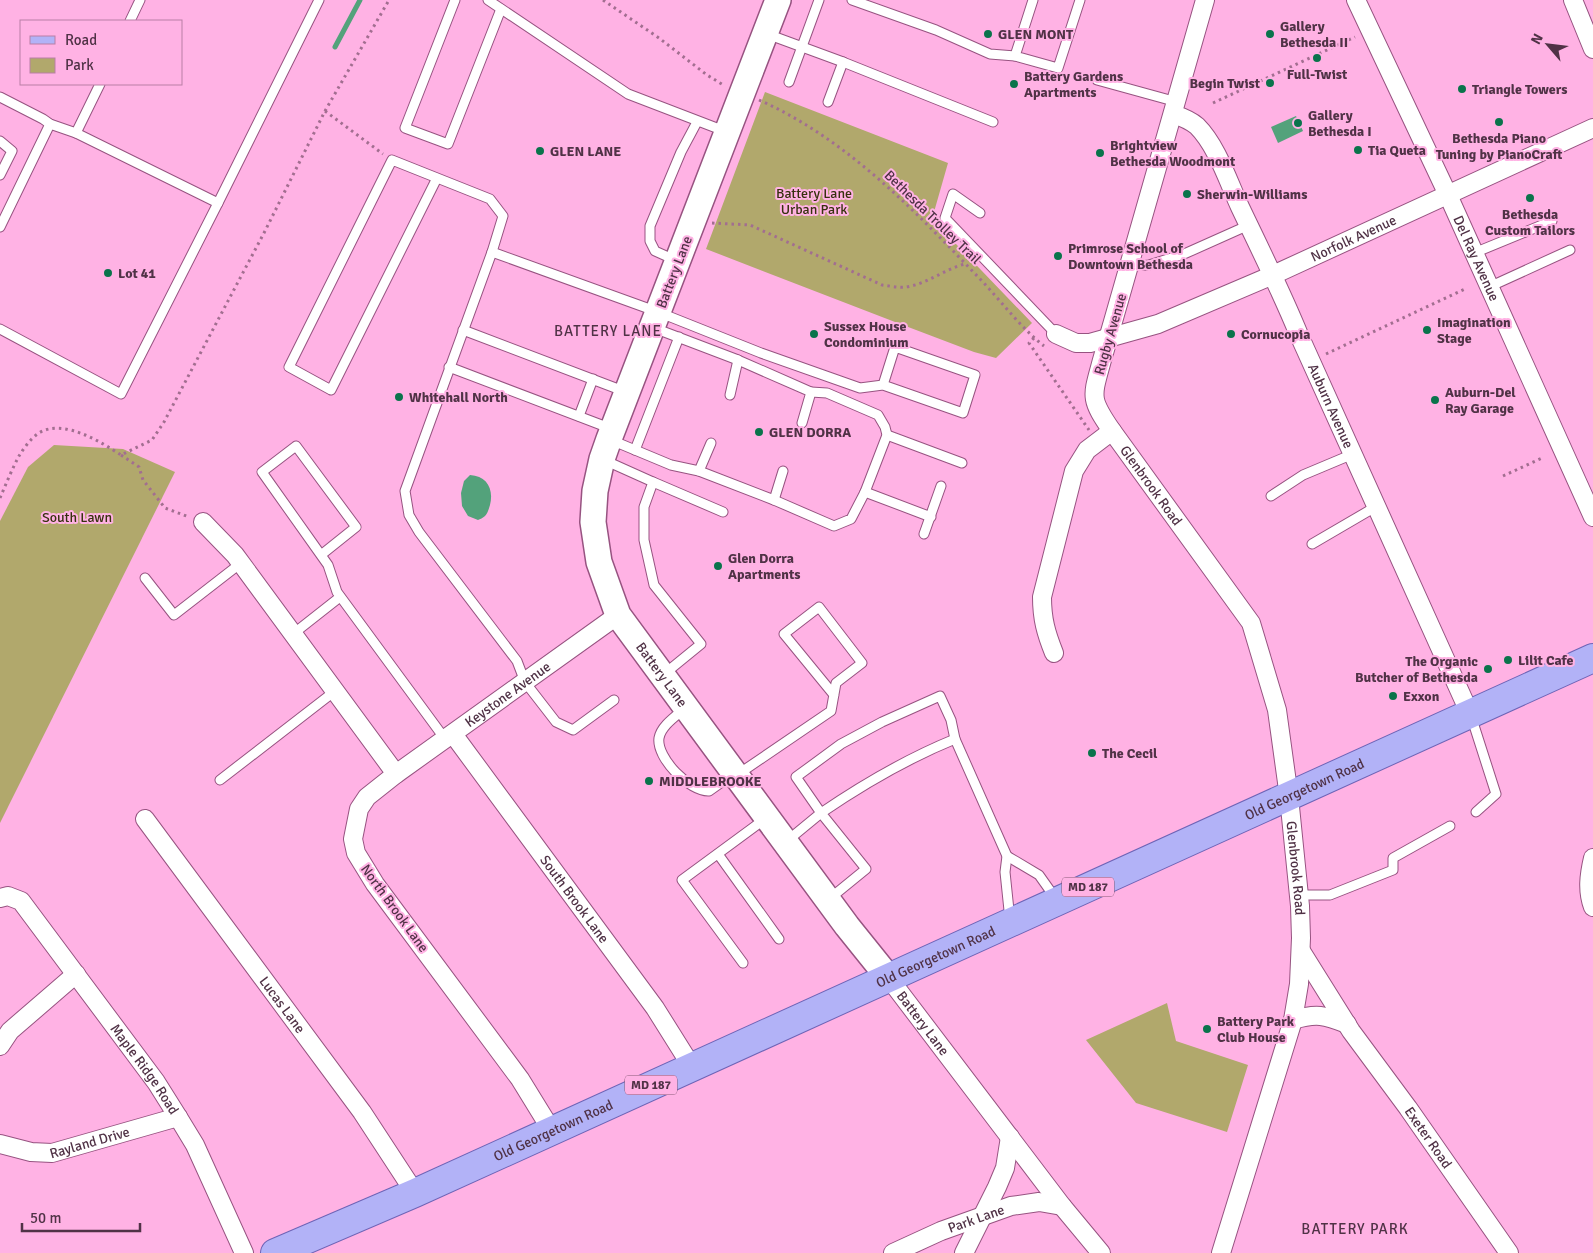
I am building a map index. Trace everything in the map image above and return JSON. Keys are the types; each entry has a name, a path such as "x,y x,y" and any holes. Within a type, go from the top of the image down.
{"main road":[{"name":"Old Georgetown Road","path":"275,1253 415,1194 692,1066 1593,658"}],"street":[{"name":"Battery Lane","path":"778,0 608,442 595,491 593,522 599,562 618,615 828,900 1062,1206 1101,1253"},
{"name":"Rugby Avenue","path":"1112,431 1097,410 1094,401 1094,388 1205,0"},
{"name":"Del Ray Avenue","path":"1356,0 1448,195 1592,514"},
{"path":"1573,0 1593,49"},
{"name":"Auburn Avenue","path":"1175,108 1197,127 1209,141 1273,275 1470,714"},
{"name":"Norfolk Avenue","path":"1109,338 1158,324 1273,275 1593,128"},
{"path":"1052,342 1090,343 1109,338"},
{"path":"1054,653 1046,633 1042,615 1042,598 1074,471 1087,450 1112,431"},
{"name":"Glenbrook Road","path":"1112,431 1251,623 1277,710 1289,797 1299,895 1301,950 1293,1020 1220,1253"},
{"path":"203,522 235,555 396,774"},
{"name":"Keystone Avenue","path":"396,774 618,615"},
{"name":"South Brook Lane","path":"449,736 654,1008 692,1066"},
{"name":"North Brook Lane","path":"396,774 367,797 359,808 353,839 356,853 375,884 520,1079 552,1131"},
{"name":"Lucas Lane","path":"145,820 362,1112 415,1194"},
{"path":"1593,858 1590,873 1590,898 1593,907"},
{"name":"Maple Ridge Road","path":"0,898 8,896 21,901 156,1082 195,1145 244,1253"},
{"name":"Exeter Road","path":"1301,950 1347,1024 1509,1253"},
{"path":"0,1046 10,1031 76,974"},
{"path":"1293,1020 1319,1015 1329,1016 1347,1024"},
{"name":"Rayland Drive","path":"0,1144 31,1152 52,1153 178,1116"},
{"path":"964,1253 998,1188 1005,1168 1010,1137"},
{"name":"Park Lane","path":"893,1253 941,1231 1011,1206 1040,1202 1062,1206"}],"lane":[{"path":"130,20 140,0"},
{"path":"0,329 121,394 319,0"},
{"path":"455,0 405,128 448,144 501,9"},
{"path":"488,0 628,94 727,132"},
{"path":"789,82 819,0"},
{"path":"852,0 936,30 990,54 1015,56 1058,68 1080,0"},
{"path":"1015,56 1033,0"},
{"path":"765,33 993,122"},
{"path":"828,102 843,62"},
{"path":"1097,80 1175,108"},
{"path":"76,133 100,85"},
{"path":"0,97 50,124 76,133 218,202"},
{"path":"678,262 656,251 650,241 650,226 681,152 697,122"},
{"path":"0,227 50,124"},
{"path":"0,141 12,151 0,175"},
{"path":"437,178 332,390 289,367 392,160 490,199 504,216 404,491 409,515 419,532 517,661 525,682 556,722 573,730 614,700"},
{"path":"980,213 952,194 945,218 1052,342"},
{"path":"1474,253 1552,221"},
{"path":"1129,266 1149,265 1184,254 1249,225"},
{"path":"1489,286 1570,250"},
{"path":"492,252 655,319 761,353 860,388 883,385 963,413 975,375 895,347 883,385"},
{"path":"608,442 635,450 671,465 699,470 834,526 850,519 866,492 887,435 878,415 827,393 811,392 679,337 655,319"},
{"path":"463,330 626,392"},
{"path":"635,450 679,337"},
{"path":"730,395 738,360"},
{"path":"449,368 579,416 653,482 723,512"},
{"path":"579,416 594,379"},
{"path":"802,423 811,392"},
{"path":"887,435 962,463"},
{"path":"699,470 711,443"},
{"path":"321,555 356,527 296,446 262,472 321,555 328,564 340,597 449,736"},
{"path":"1271,496 1303,475 1354,454"},
{"path":"774,500 783,471"},
{"path":"653,482 644,507 644,540 654,585 701,644 663,675"},
{"path":"924,534 941,486"},
{"path":"866,492 930,517"},
{"path":"1312,544 1377,506"},
{"path":"145,578 174,615 241,563"},
{"path":"293,634 340,597"},
{"path":"686,707 666,726 659,739 660,746 667,762 680,777 689,785 704,791 709,791 736,774 831,711 834,695 836,683 862,663 819,607 784,634 834,695"},
{"path":"220,780 335,691"},
{"path":"828,900 866,869 821,813 796,777 841,744 882,722 940,696 951,720 954,738 1007,856 1005,872 1010,922"},
{"path":"1470,714 1496,794 1476,812"},
{"path":"786,842 821,813 863,785 922,752 954,738"},
{"path":"743,963 682,880 767,817"},
{"path":"1299,895 1330,895 1393,870 1393,858 1450,826"},
{"path":"718,854 779,938"},
{"path":"1007,856 1039,875 1057,901"}],"path":[{"path":"121,455 152,440 164,422 325,111 389,0"},
{"path":"603,0 725,86"},
{"path":"1213,103 1369,30"},
{"name":"Bethesda Trolley Trail","path":"755,98 808,125 854,157 901,199 966,264 1034,338 1052,342"},
{"path":"325,111 392,160"},
{"path":"709,222 750,225 882,286 906,287 924,281 952,267 966,264"},
{"path":"1326,354 1467,288"},
{"path":"1034,338 1029,342 1089,430"},
{"path":"0,498 19,456 30,442 40,432 55,428 66,429 98,440 139,467 143,480 165,508 203,522"},
{"path":"1503,476 1542,458"}],"green space":[{"name":"Battery Lane Urban Park","path":"765,92 948,163 932,219 1032,323 996,358 974,352 706,249"},
{"name":"South Lawn","path":"54,445 123,449 175,472 0,823 0,521 28,467"},
{"path":"1167,1003 1176,1041 1248,1065 1227,1132 1136,1103 1086,1040"}],"shaded area":[{"path":"1296,116 1303,131 1278,143 1271,127"},
{"path":"470,475 485,481 491,494 488,512 478,520 468,516 462,506 461,493 464,481"}],"waterway":[{"path":"335,47 360,0"}],"place":[{"name":"GLEN MONT","path":"988,34"},
{"name":"Gallery Bethesda II","path":"1270,34"},
{"name":"Full-Twist","path":"1317,58"},
{"name":"Begin Twist","path":"1270,83"},
{"name":"Battery Gardens Apartments","path":"1014,84"},
{"name":"Triangle Towers","path":"1462,89"},
{"name":"Bethesda Piano Tuning by PianoCraft","path":"1499,122"},
{"name":"Gallery Bethesda I","path":"1298,123"},
{"name":"Tia Queta","path":"1358,150"},
{"name":"GLEN LANE","path":"540,151"},
{"name":"Brightview Bethesda Woodmont","path":"1100,153"},
{"name":"Sherwin-Williams","path":"1187,194"},
{"name":"Bethesda Custom Tailors","path":"1530,198"},
{"name":"Primrose School of Downtown Bethesda","path":"1058,256"},
{"name":"Lot 41","path":"108,273"},
{"name":"Imagination Stage","path":"1427,330"},
{"name":"Sussex House Condominium","path":"814,334"},
{"name":"Cornucopia","path":"1231,334"},
{"name":"Whitehall North","path":"399,397"},
{"name":"Auburn-Del Ray Garage","path":"1435,400"},
{"name":"GLEN DORRA","path":"759,432"},
{"name":"Glen Dorra Apartments","path":"718,566"},
{"name":"Lilit Cafe","path":"1508,660"},
{"name":"The Organic Butcher of Bethesda","path":"1488,669"},
{"name":"Exxon","path":"1393,696"},
{"name":"The Cecil","path":"1092,753"},
{"name":"MIDDLEBROOKE","path":"649,781"},
{"name":"Battery Park Club House","path":"1207,1029"}],"district":[{"name":"BATTERY LANE","path":"608,331"},
{"name":"BATTERY PARK","path":"1355,1229"}]}
